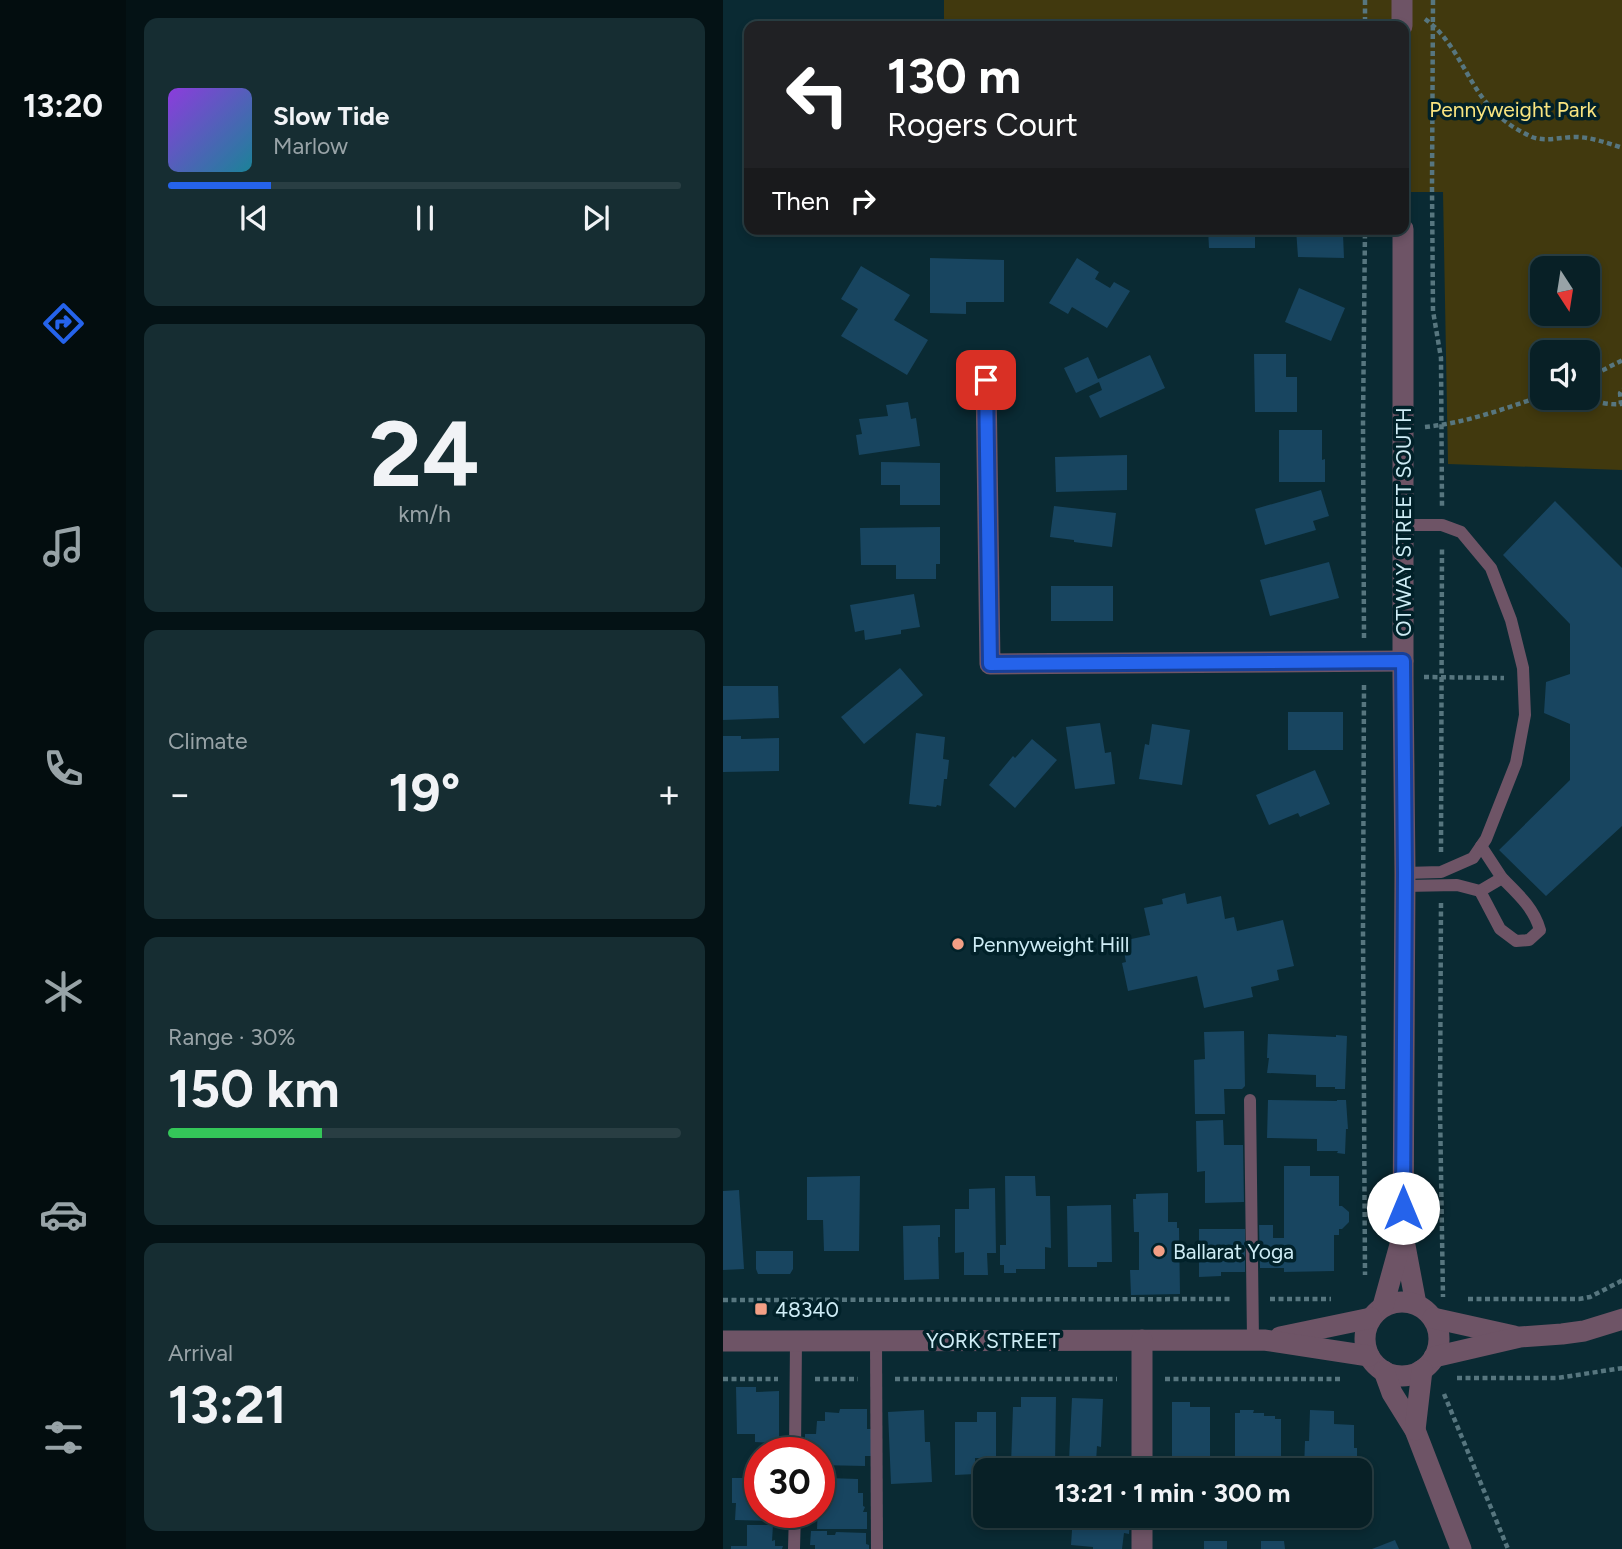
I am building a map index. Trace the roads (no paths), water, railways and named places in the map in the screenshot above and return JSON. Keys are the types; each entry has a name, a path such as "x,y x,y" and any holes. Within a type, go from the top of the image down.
{"street":[{"path":"1402,0 1411,20"},
{"name":"OTWAY STREET SOUTH","path":"1403,235 1403,1235 1416,1304"},
{"path":"986,380 990,664 1365,663 1403,669"},
{"name":"OTWAY STREET SOUTH","path":"1377,1312 1403,1235"},
{"path":"1415,1430 1425,1372 1437,1349 1438,1328 1426,1310 1416,1304 1394,1302 1377,1312 1367,1324 1365,1346 1415,1430 1461,1549"},
{"name":"YORK STREET","path":"723,1340 1258,1339 1337,1326 1377,1312"},
{"path":"1433,1318 1520,1337"},
{"path":"1376,1364 1394,1375 1405,1376 1425,1372 1520,1337 1584,1331 1622,1319"},
{"name":"YORK STREET","path":"1258,1339 1376,1364"},
{"path":"1142,1340 1142,1458"},
{"path":"1142,1528 1142,1549"}],"lane":[{"path":"1404,525 1442,525 1461,532 1491,568 1512,621 1523,668 1525,715 1516,763 1486,839 1473,858 1441,879"},
{"path":"1480,891 1499,929 1516,942 1529,940 1540,930 1537,919 1502,878 1481,846"},
{"path":"1404,879 1441,879 1480,891 1502,878"},
{"path":"1250,1100 1252,1299 1258,1339"},
{"path":"795,1437 796,1340"},
{"path":"876,1340 877,1549"},
{"path":"794,1549 795,1528"}],"place":[{"name":"Pennyweight Hill","path":"958,944"},
{"name":"Ballarat Yoga","path":"1159,1251"},
{"name":"48340","path":"761,1309"}],"park label":[{"name":"Pennyweight Park","path":"1513,109"}]}
